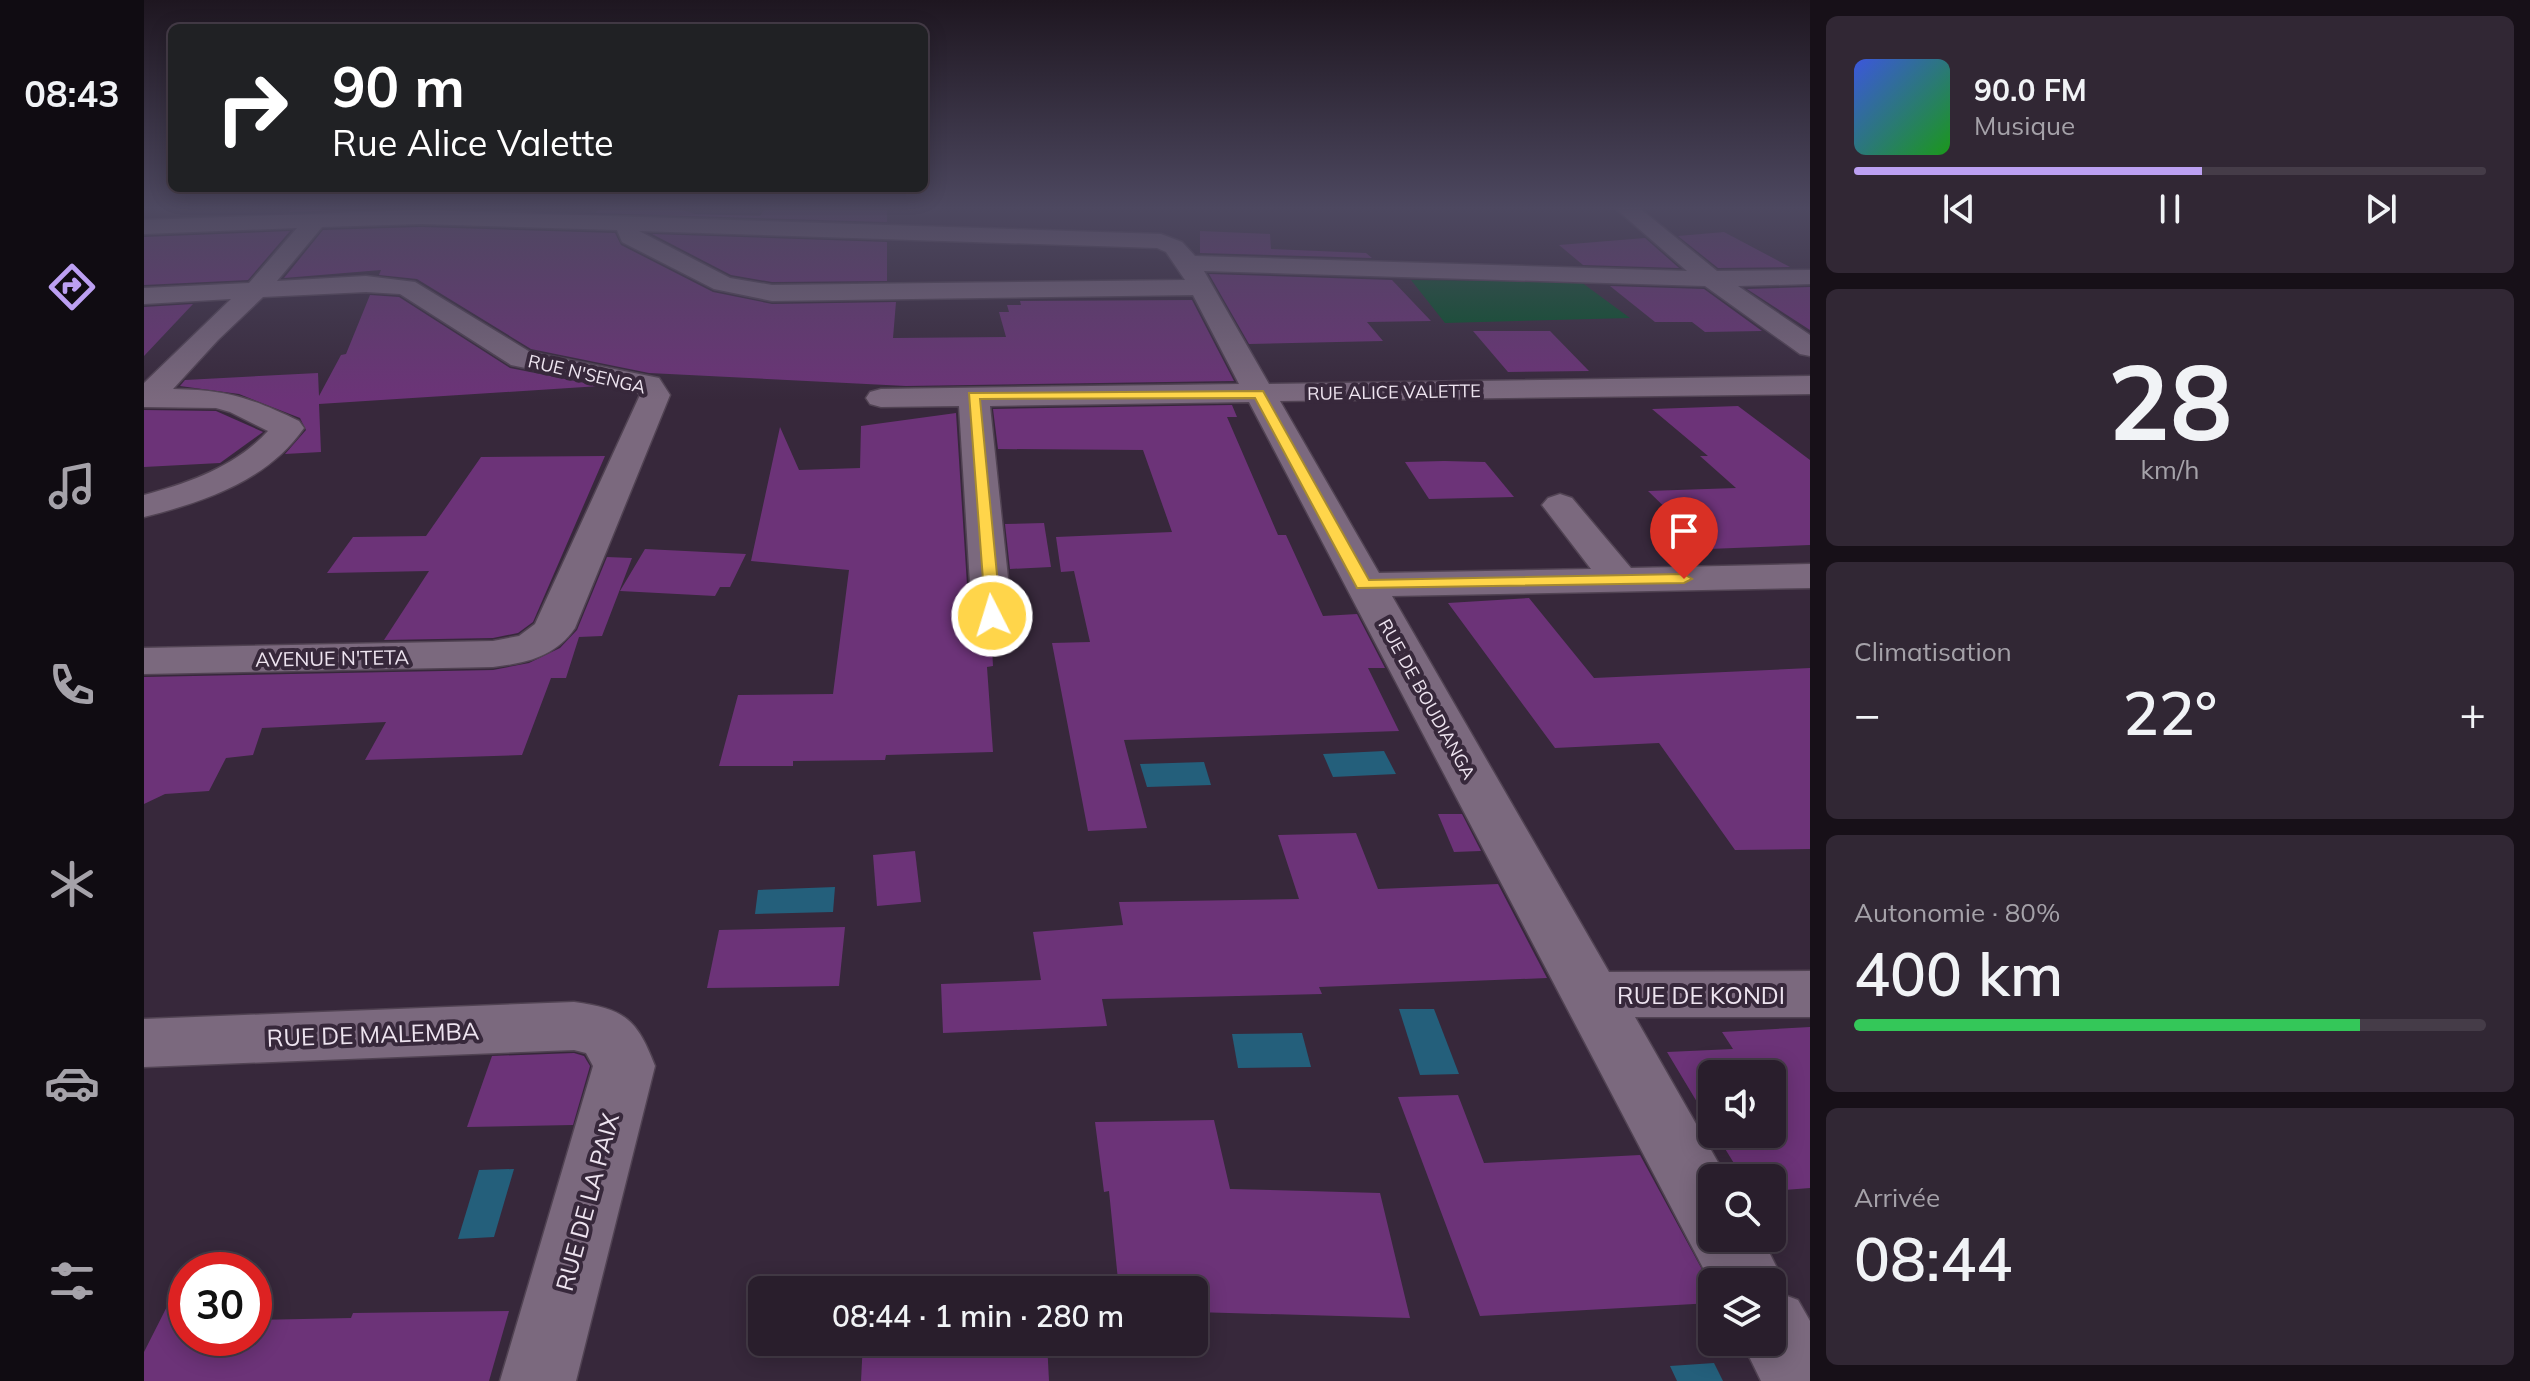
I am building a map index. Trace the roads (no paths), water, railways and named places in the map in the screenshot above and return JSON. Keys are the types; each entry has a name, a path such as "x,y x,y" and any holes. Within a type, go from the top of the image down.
{"street":[{"path":"150,389 272,271"},
{"path":"698,271 723,284 772,293 1193,275 1810,277"},
{"name":"RUE DE BOUDIANGA","path":"1191,271 1698,1190"},
{"path":"1702,271 1810,348"},
{"name":"RUE N'SENGA","path":"144,296 366,284 406,287 521,359 648,384 654,389 655,395 554,628 543,641 520,651"},
{"name":"RUE ALICE VALETTE","path":"881,398 1810,385"},
{"path":"144,506 241,472 272,448 288,428 241,405 150,389"},
{"path":"974,396 992,616"},
{"path":"1560,505 1620,580"},
{"path":"1363,585 1810,576"},
{"name":"AVENUE N'TETA","path":"144,661 520,651"},
{"name":"RUE DE KONDI","path":"1592,995 1810,994"},
{"name":"RUE DE MALEMBA","path":"144,1043 574,1026 601,1029"},
{"name":"RUE DE LA PAIX","path":"538,1381 624,1066 616,1042 601,1029"},
{"path":"1786,1352 1802,1381"}],"water":[{"path":"1384,751 1396,774 1333,777 1323,754"},
{"path":"1204,762 1211,785 1147,787 1140,764"},
{"path":"835,887 833,912 755,914 758,890"},
{"path":"1399,1009 1434,1009 1459,1074 1420,1075"},
{"path":"1302,1033 1311,1067 1238,1068 1232,1034"},
{"path":"514,1169 494,1237 458,1239 479,1170"},
{"path":"1714,1363 1723,1381 1677,1381 1670,1366"}]}
